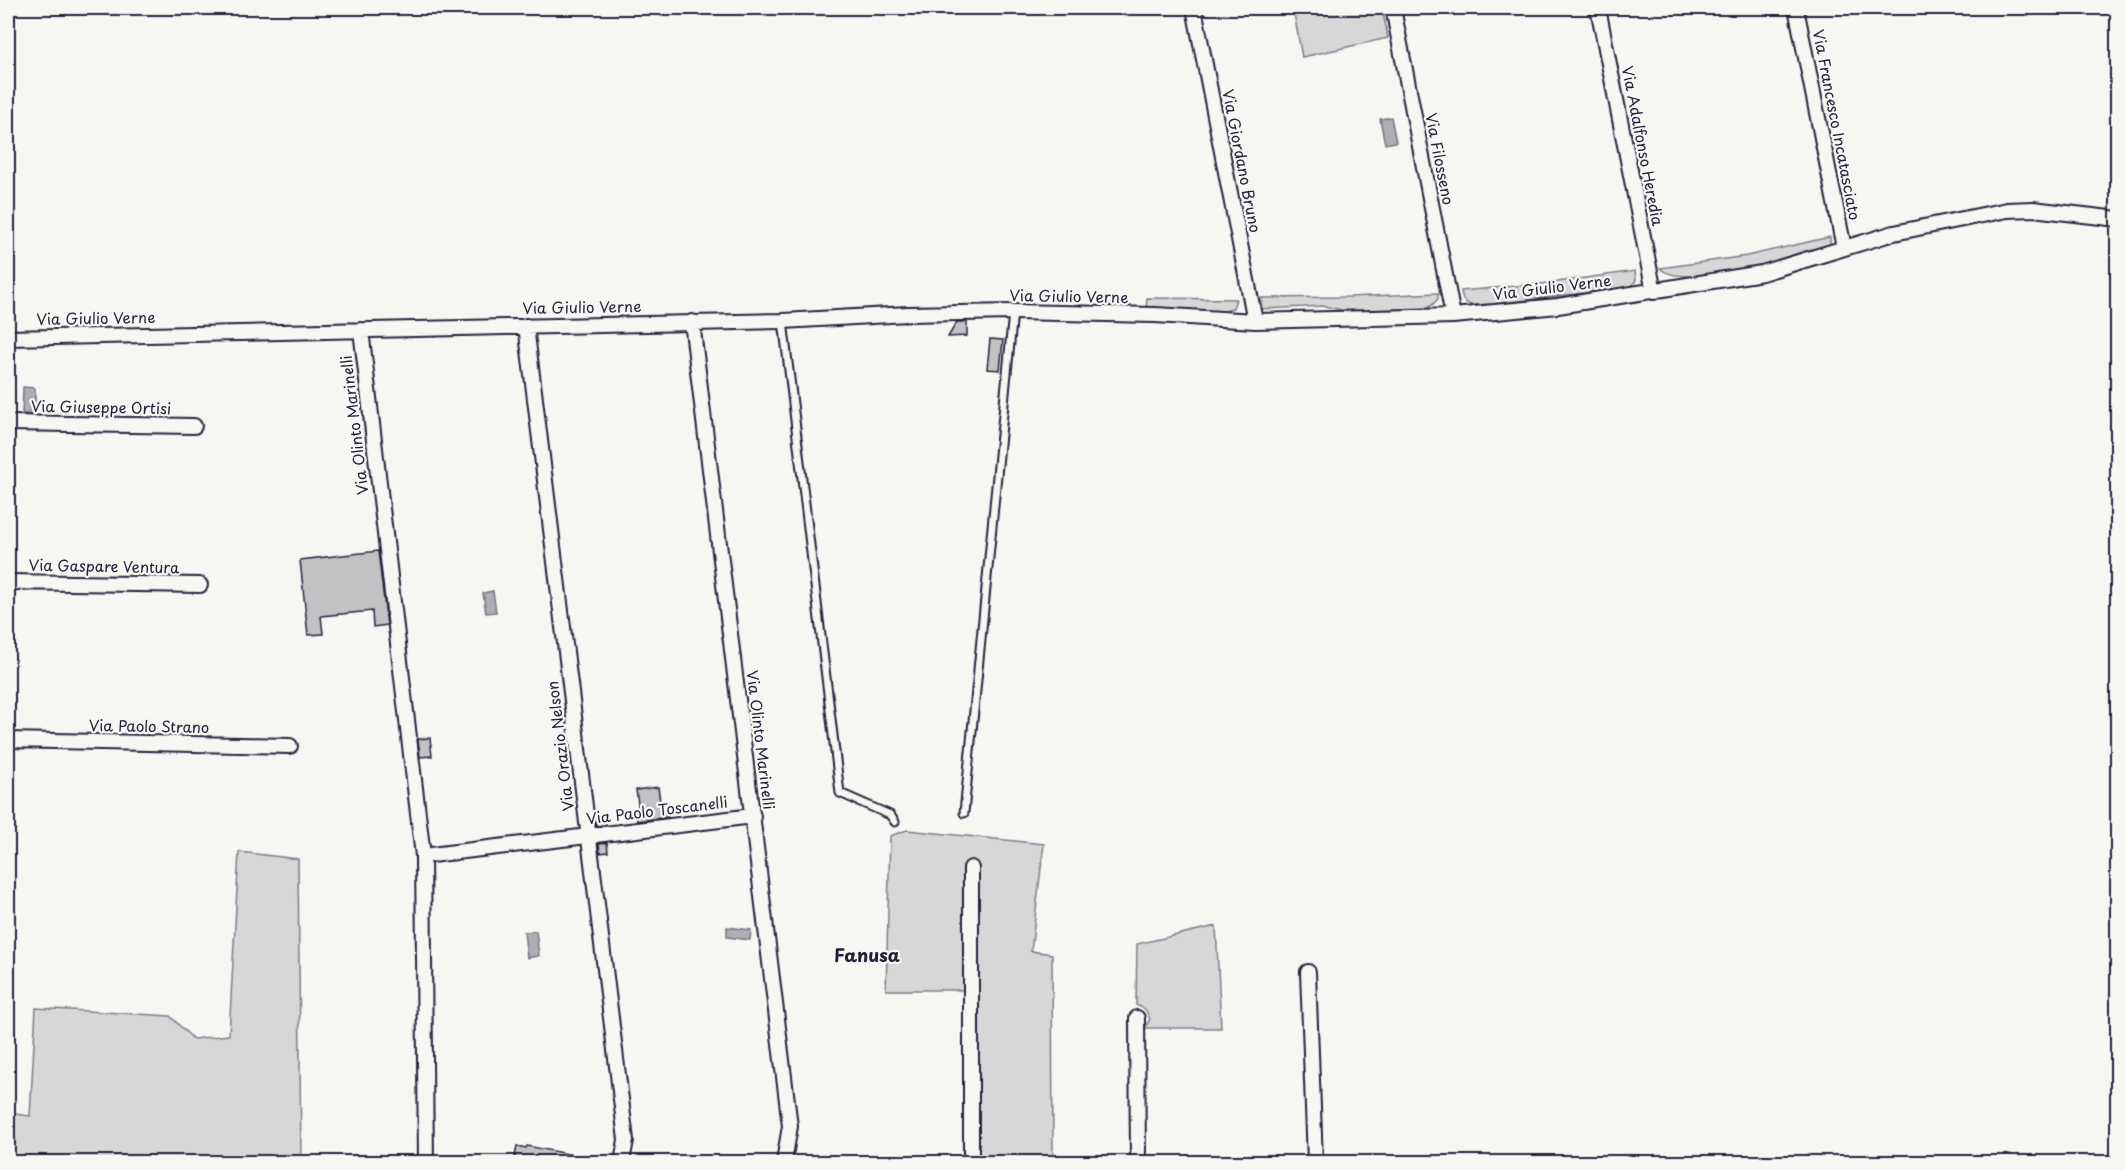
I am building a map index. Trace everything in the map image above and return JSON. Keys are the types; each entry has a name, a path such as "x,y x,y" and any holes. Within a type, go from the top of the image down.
{"street":[{"name":"Via Giordano Bruno","path":"1194,8 1255,321"},
{"name":"Via Filosseno","path":"1394,8 1452,316"},
{"name":"Via Adalfonso Heredia","path":"1598,8 1654,292"},
{"name":"Via Francesco Incatasciato","path":"1796,8 1844,248"},
{"name":"Via Giulio Verne","path":"8,338 783,321 908,314 1013,312 1155,315 1255,321 1452,316 1558,306 1762,273 1894,233 2007,210 2033,209 2118,219"},
{"name":"Via Olinto Marinelli","path":"692,322 790,1126 784,1162"},
{"name":"Via Orazio Nelson","path":"526,326 626,1140 622,1162"},
{"name":"Via Olinto Marinelli","path":"361,330 423,856 426,1162"},
{"name":"Via Giuseppe Ortisi","path":"8,423 194,426"},
{"name":"Via Gaspare Ventura","path":"8,582 201,585"},
{"name":"Via Paolo Strano","path":"8,740 290,746"},
{"name":"Via Paolo Toscanelli","path":"423,856 753,816"},
{"path":"971,868 971,1162"},
{"path":"1308,972 1315,1162"},
{"path":"1137,1018 1138,1162"}],"lane":[{"path":"964,813 1013,312"},
{"path":"783,321 840,793 890,815 895,822"}],"shaded area":[{"path":"1293,8 1382,8 1388,38 1302,57"},
{"path":"1391,117 1396,142 1385,144 1380,119"},
{"path":"1830,237 1830,246 1794,257 1716,274 1692,276 1672,274 1660,268 1747,256"},
{"path":"1635,271 1636,280 1632,286 1626,288 1493,304 1470,305 1463,300 1461,291 1550,283"},
{"path":"1438,293 1438,299 1425,308 1345,311 1325,306 1262,309 1261,298 1349,297"},
{"path":"1147,298 1236,299 1233,308 1220,313 1146,310"},
{"path":"23,387 35,388 35,414 22,414"},
{"path":"493,591 496,612 486,613 483,593"},
{"path":"907,830 1044,844 1031,951 1052,954 1053,1162 976,1162 977,864 968,863 967,986 963,990 886,990 890,836"},
{"path":"239,852 298,859 301,1162 8,1162 8,1113 30,1116 36,1008 170,1016 193,1039 229,1035"},
{"path":"1216,926 1221,1028 1145,1028 1150,1019 1145,1009 1136,1005 1137,944"},
{"path":"727,927 751,930 750,940 727,937"},
{"path":"536,931 539,956 527,958 524,932"}],"building":[{"path":"957,322 967,322 967,336 948,337"},
{"path":"990,339 1003,340 1000,370 987,369"},
{"path":"378,551 387,625 373,627 372,611 321,616 323,634 308,635 300,560"},
{"path":"430,738 432,756 420,757 418,739"},
{"path":"658,787 661,808 667,807 668,817 637,821 635,811 639,811 636,790"},
{"path":"605,814 606,825 596,826 595,815"},
{"path":"607,843 608,852 600,853 599,844"},
{"path":"517,1146 579,1156 578,1162 514,1162"}],"district":[{"name":"Fanusa","path":"867,956"}]}
